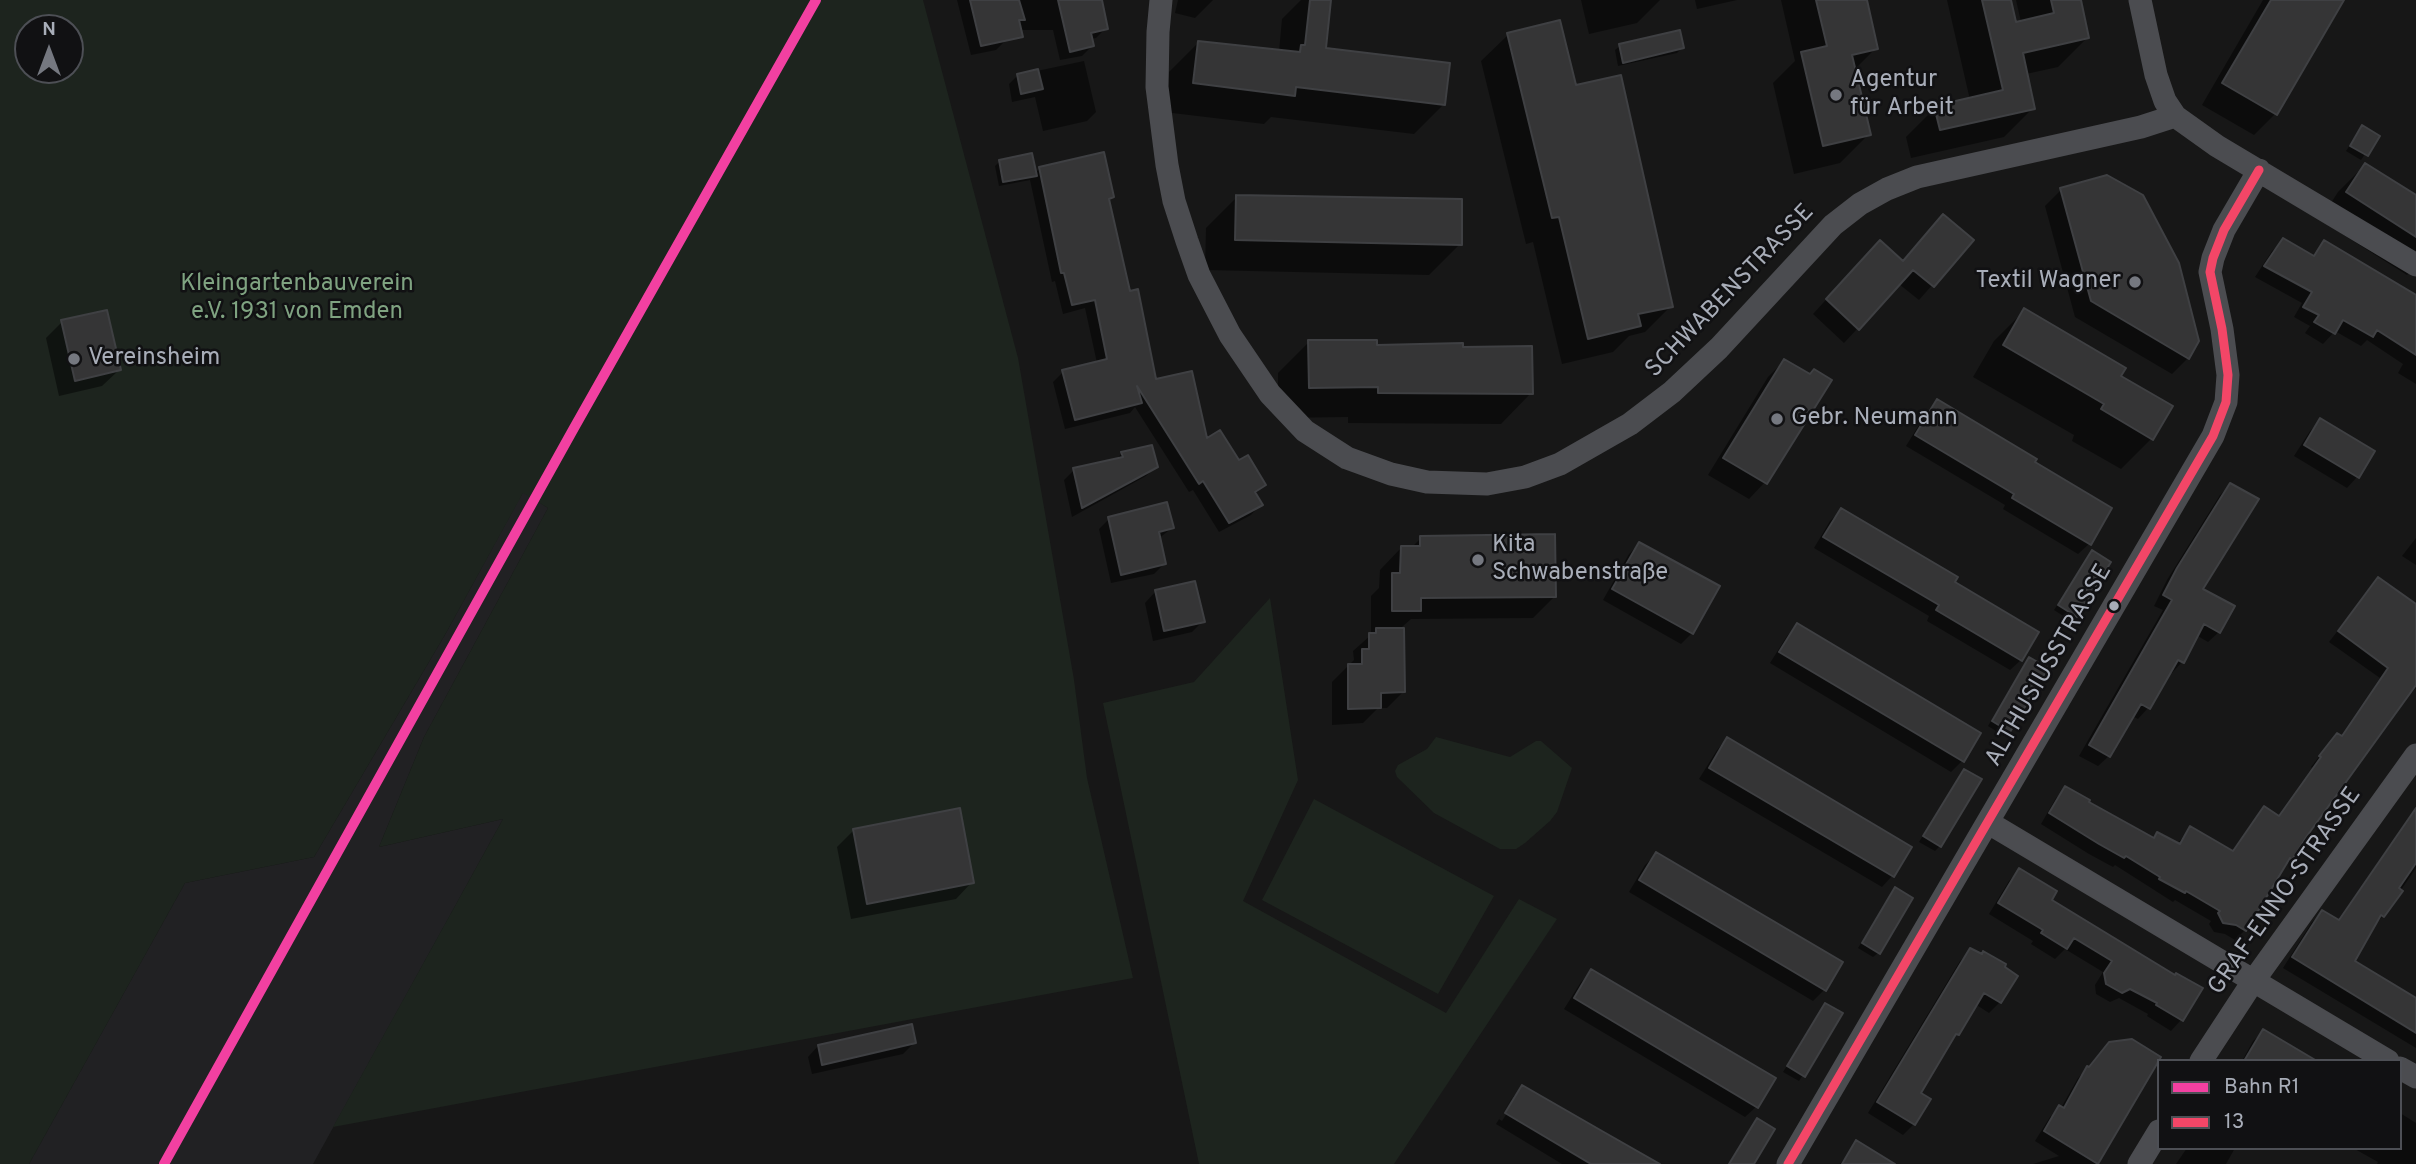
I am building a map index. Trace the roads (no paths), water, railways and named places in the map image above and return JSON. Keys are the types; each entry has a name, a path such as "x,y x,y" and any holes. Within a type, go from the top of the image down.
{"street":[{"name":"SCHWABENSTRASSE","path":"1161,0 1157,87 1174,201 1199,275 1230,335 1270,394 1305,431 1347,458 1391,474 1427,482 1487,484 1525,477 1560,464 1630,424 1672,392 1719,348 1833,225 1881,192 1917,177 2141,127 2175,116"},
{"path":"2140,0 2156,75 2165,101 2175,116 2217,146 2416,265"},
{"name":"ALTHUSIUSSTRASSE","path":"1788,1164 2165,523 2220,420 2226,402 2228,375 2211,265 2224,230 2259,170"},
{"name":"GRAF-ENNO-STRASSE","path":"2202,1059 2254,980 2416,755"},
{"path":"1989,823 2385,1059"},
{"path":"2139,1164 2157,1134"}],"rail line":[{"name":"R1","path":"164,1164 816,0"}],"place":[{"name":"Agentur für Arbeit","path":"1836,95"},
{"name":"Textil Wagner","path":"2135,282"},
{"name":"Vereinsheim","path":"74,359"},
{"name":"Gebr. Neumann","path":"1777,419"},
{"name":"Kita Schwabenstraße","path":"1478,560"}],"park label":[{"name":"Kleingartenbauverein e.V. 1931 von Emden","path":"297,299"}]}
